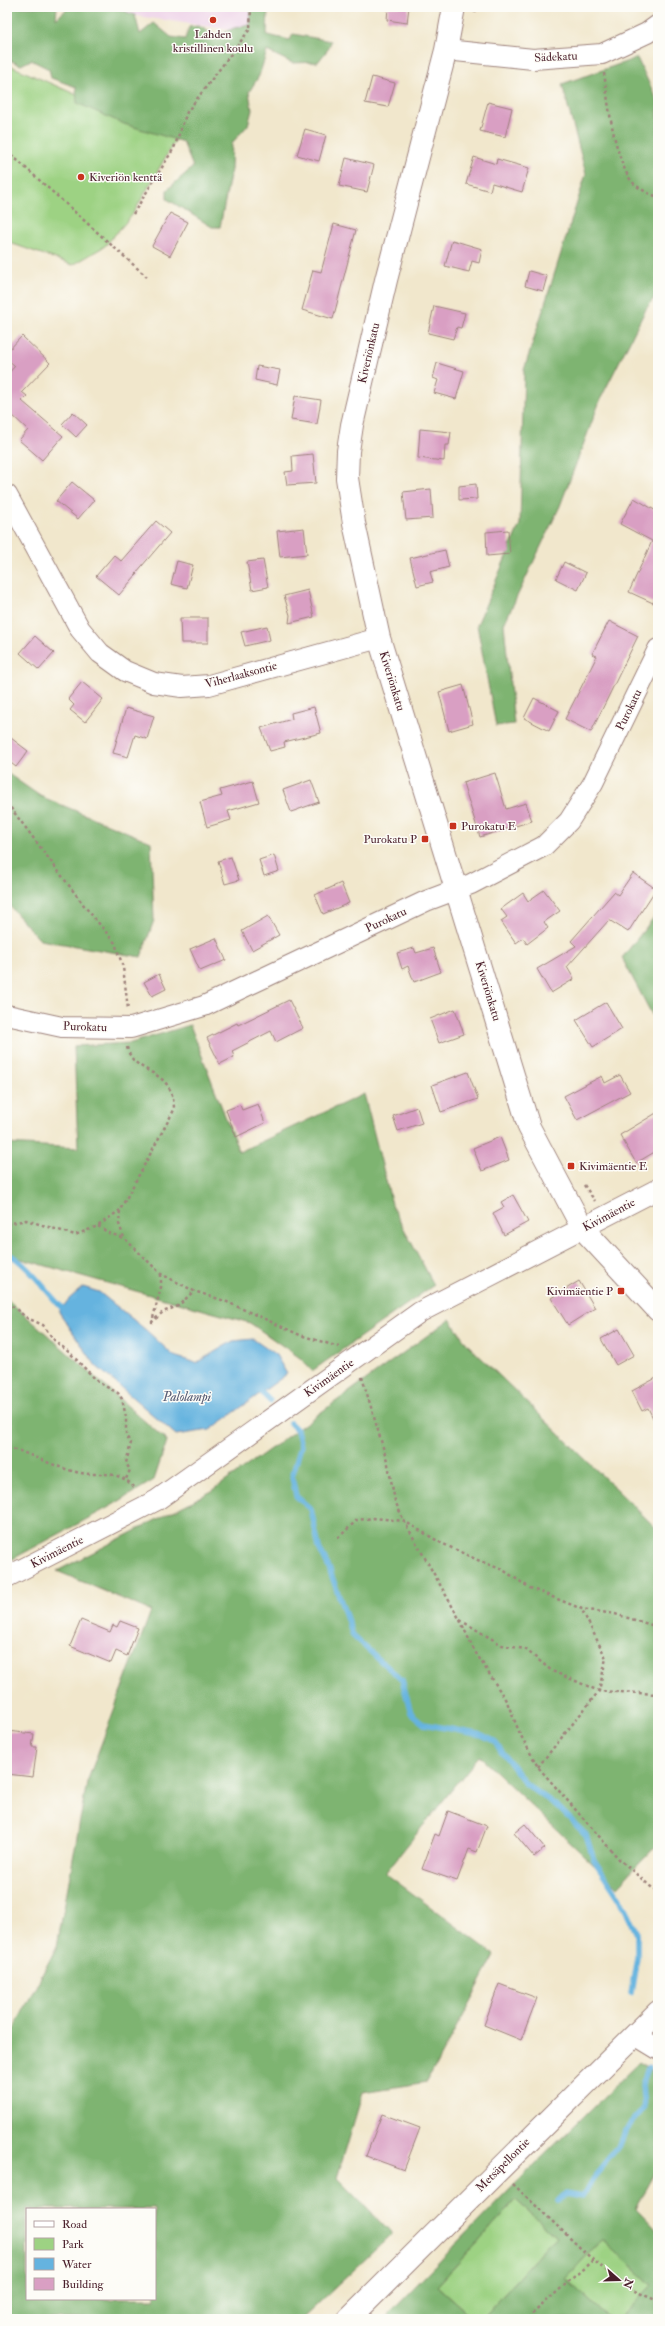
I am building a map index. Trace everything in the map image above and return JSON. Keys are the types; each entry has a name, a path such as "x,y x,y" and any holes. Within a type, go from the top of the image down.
{"street":[{"name":"Kiveriönkatu","path":"454,7 446,50 386,280 348,451 347,478 354,523 378,638 529,1127 584,1228 658,1310"},
{"name":"Sädekatu","path":"446,50 533,59 602,54 646,33 658,25"},
{"name":"Viherlaaksontie","path":"7,495 80,630 100,653 125,671 154,683 182,687 209,685 378,638"},
{"name":"Purokatu","path":"7,1015 62,1027 131,1028 204,1006 456,889 471,884 544,846 569,821 593,783 658,649"},
{"name":"Kivimäentie","path":"7,1577 157,1500 420,1312 606,1218 658,1189"},
{"name":"Metsäpellontie","path":"349,2319 658,2012"},
{"path":"635,2035 658,2049"}],"path":[{"path":"133,214 174,148 187,112 250,29 251,7"},
{"path":"474,14 476,7"},
{"path":"602,54 618,149 626,170 629,177 644,192 658,197"},
{"path":"7,151 147,277"},
{"path":"7,803 86,908 115,943 123,967 131,1028 127,1045 129,1054 137,1063 164,1080 174,1094 174,1110 120,1210 119,1224 124,1238"},
{"path":"582,1182 606,1218"},
{"path":"7,1224 26,1220 75,1235 98,1226 120,1210"},
{"path":"98,1226 109,1233 124,1238 161,1274 194,1291 225,1301 300,1335 336,1345 357,1358 388,1464 396,1501 404,1521 460,1620 474,1650 507,1702 520,1734 538,1767 619,1859 658,1893"},
{"path":"161,1274 161,1287 152,1322 164,1312 178,1306 194,1291"},
{"path":"7,1302 27,1318 43,1325 55,1341 70,1353 98,1383 118,1393 122,1399 126,1417 126,1436 131,1443 126,1462 130,1470 126,1479"},
{"path":"7,1449 17,1450 77,1472 99,1473 126,1479 139,1492 157,1500"},
{"path":"338,1538 357,1520 374,1518 404,1521 441,1543 503,1570 530,1588 582,1609 615,1614 658,1627"},
{"path":"538,1767 599,1691 606,1658 582,1609"},
{"path":"460,1620 502,1645 525,1649 552,1671 599,1691 658,1694"},
{"path":"500,2168 509,2181 593,2260 630,2289 658,2301"},
{"path":"529,2319 530,2315 593,2260"}],"shaded area":[{"name":"Lahden kristillinen koulu","path":"76,7 260,7 258,34"}],"green space":[{"path":"7,7 57,7 56,19 69,7 113,7 135,15 140,34 154,23 171,37 185,39 189,27 199,26 216,36 234,28 250,25 251,7 268,7 267,35 290,40 293,34 331,41 329,48 318,62 292,63 267,51 259,76 249,92 252,110 248,125 232,143 231,170 220,227 212,227 167,199 167,190 193,167 183,142 124,124 77,103 76,87 51,78 49,69 31,60 21,65 7,59"},
{"path":"637,58 658,102 658,293 646,309 601,398 560,506 504,624 514,724 496,726 477,625 520,524 524,370 586,174 562,84"},
{"name":"Kiveriön kenttä","path":"7,64 176,139 133,214 105,246 73,265 13,244 7,239"},
{"path":"7,773 40,796 151,842 154,920 141,957 40,940 7,903"},
{"path":"658,912 658,1026 622,958"},
{"path":"190,1025 239,1152 364,1094 393,1208 434,1285 312,1371 300,1358 250,1323 7,1255 7,1144 78,1148 74,1046 131,1043"},
{"path":"7,1299 167,1441 154,1480 111,1506 7,1562"},
{"path":"450,1319 467,1344 658,1530 658,1844 617,1887 479,1756 385,1873 495,1955 427,2082 363,2092 337,2178 392,2234 302,2319 7,2319 7,2042 57,1946 87,1782 151,1611 57,1571 212,1491"},
{"path":"639,2062 658,2075 658,2168 636,2208 658,2231 658,2319 620,2319 652,2285 602,2239 566,2278 610,2319 481,2319 556,2236 516,2200 437,2286 474,2319 388,2319 388,2314 522,2177"},
{"path":"516,2200 556,2236 481,2319 474,2319 437,2286"},
{"path":"602,2239 652,2285 620,2319 610,2319 566,2278"}],"water":[{"name":"Palolampi","path":"83,1287 99,1292 146,1330 174,1356 196,1363 233,1341 253,1339 276,1355 287,1374 210,1430 176,1435 96,1366 59,1312 69,1299"}],"building":[{"path":"388,7 409,7 407,23 387,20"},
{"path":"372,77 395,83 388,107 365,103"},
{"path":"488,102 512,108 505,137 480,131"},
{"path":"305,129 326,135 319,161 297,155"},
{"path":"474,157 496,164 497,159 529,168 522,192 492,183 490,191 466,184"},
{"path":"346,158 374,165 367,192 339,186"},
{"path":"170,213 188,222 170,256 152,246"},
{"path":"334,224 356,230 333,319 302,310 313,270 321,272"},
{"path":"452,240 482,249 479,263 472,261 469,272 445,266"},
{"path":"529,271 547,276 543,291 525,286"},
{"path":"434,306 465,313 461,328 457,327 453,339 428,333"},
{"path":"22,336 50,363 22,392 27,396 22,401 63,436 42,460 19,440 28,430 10,413 7,417 7,375 15,366 7,359 7,352"},
{"path":"437,363 464,371 456,399 434,393 438,380 433,378"},
{"path":"257,366 280,370 277,385 255,380"},
{"path":"295,396 321,400 317,424 291,420"},
{"path":"73,412 87,425 76,437 62,424"},
{"path":"420,429 451,432 449,445 445,445 444,461 418,458"},
{"path":"313,454 316,483 287,485 285,472 293,471 292,456"},
{"path":"72,482 94,500 78,519 56,501"},
{"path":"476,484 477,499 459,500 459,486"},
{"path":"431,489 433,518 406,520 403,492"},
{"path":"634,498 658,512 658,592 653,603 629,592 652,541 620,524"},
{"path":"156,521 170,533 119,595 96,576 114,555 121,561"},
{"path":"304,528 307,554 280,557 277,531"},
{"path":"508,530 510,554 487,556 486,532"},
{"path":"445,550 449,567 430,572 433,582 417,586 410,558"},
{"path":"263,560 268,587 252,590 247,562"},
{"path":"177,561 193,565 187,588 171,584"},
{"path":"564,562 586,573 578,590 556,579"},
{"path":"308,590 314,617 289,623 290,615 284,596"},
{"path":"180,618 208,618 208,643 181,643"},
{"path":"609,621 638,636 591,732 565,719 597,656 592,654"},
{"path":"267,626 270,640 245,646 241,632"},
{"path":"35,636 54,653 39,670 20,653"},
{"path":"82,682 103,699 85,722 70,710 74,705 68,699"},
{"path":"463,685 473,724 449,731 439,692"},
{"path":"534,698 559,711 549,731 524,718"},
{"path":"314,707 321,733 284,742 285,747 270,751 261,728 292,719 291,713"},
{"path":"126,708 154,716 147,739 135,735 128,757 113,753"},
{"path":"7,735 28,751 16,767 7,760"},
{"path":"495,773 506,809 526,803 532,821 480,837 463,783"},
{"path":"311,780 319,802 291,812 283,790"},
{"path":"253,781 259,802 228,811 231,820 207,827 200,802 222,796 220,790"},
{"path":"274,855 279,871 264,876 259,860"},
{"path":"231,857 239,880 225,884 218,861"},
{"path":"633,873 656,889 628,932 609,920 567,967 574,979 551,993 537,969 576,946 571,941 614,892 618,895"},
{"path":"341,883 349,903 323,914 315,895"},
{"path":"544,890 560,911 544,922 548,928 527,944 523,938 516,943 501,921 507,917 501,909 523,893 528,901"},
{"path":"268,916 279,935 252,950 242,931"},
{"path":"216,938 226,960 200,971 190,949"},
{"path":"414,948 416,953 433,948 441,972 414,982 408,966 402,969 397,953"},
{"path":"159,974 166,989 152,996 144,982"},
{"path":"289,1000 303,1028 276,1042 271,1031 232,1051 234,1057 220,1064 207,1038 237,1023 238,1025"},
{"path":"606,1002 622,1029 593,1047 576,1020"},
{"path":"455,1009 464,1034 439,1043 430,1019"},
{"path":"468,1072 478,1099 441,1112 432,1085"},
{"path":"620,1075 630,1092 577,1120 564,1096 602,1076 605,1083"},
{"path":"258,1104 265,1123 236,1137 226,1110 240,1105 242,1110"},
{"path":"417,1107 422,1123 398,1131 393,1116"},
{"path":"658,1112 658,1150 636,1163 620,1135"},
{"path":"500,1137 509,1160 482,1171 473,1148"},
{"path":"513,1195 528,1222 504,1235 493,1213 504,1207 501,1202"},
{"path":"579,1281 595,1308 568,1325 551,1298"},
{"path":"619,1329 634,1355 616,1365 601,1339"},
{"path":"658,1377 658,1428 648,1408 642,1411 632,1391"},
{"path":"81,1620 110,1632 113,1625 117,1627 120,1621 138,1628 127,1656 116,1651 111,1663 70,1646"},
{"path":"7,1731 34,1734 32,1747 37,1747 33,1777 7,1774"},
{"path":"448,1811 487,1826 477,1852 469,1849 457,1881 422,1869 435,1834 439,1836"},
{"path":"525,1824 545,1848 534,1857 514,1833"},
{"path":"499,1984 537,1998 521,2040 484,2025"},
{"path":"382,2114 420,2128 404,2170 366,2156"}],"waterway":[{"path":"7,1253 22,1263 62,1308"},
{"path":"261,1392 270,1401"},
{"path":"290,1423 297,1430 301,1446 292,1477 296,1496 311,1509 319,1548 329,1568 353,1636 402,1680 411,1713 424,1724 482,1735 494,1741 526,1784 557,1806 586,1835 594,1860 621,1901 637,1933 637,1957 631,1993"},
{"path":"558,2201 566,2193 583,2196 594,2176 618,2147 624,2132 644,2108 642,2085 648,2068"}],"place":[{"name":"Lahden kristillinen koulu","path":"213,20"},
{"name":"Kiveriön kenttä","path":"81,177"},
{"name":"Purokatu E","path":"453,826"},
{"name":"Purokatu P","path":"425,839"},
{"name":"Kivimäentie E","path":"571,1166"},
{"name":"Kivimäentie P","path":"621,1291"}]}
